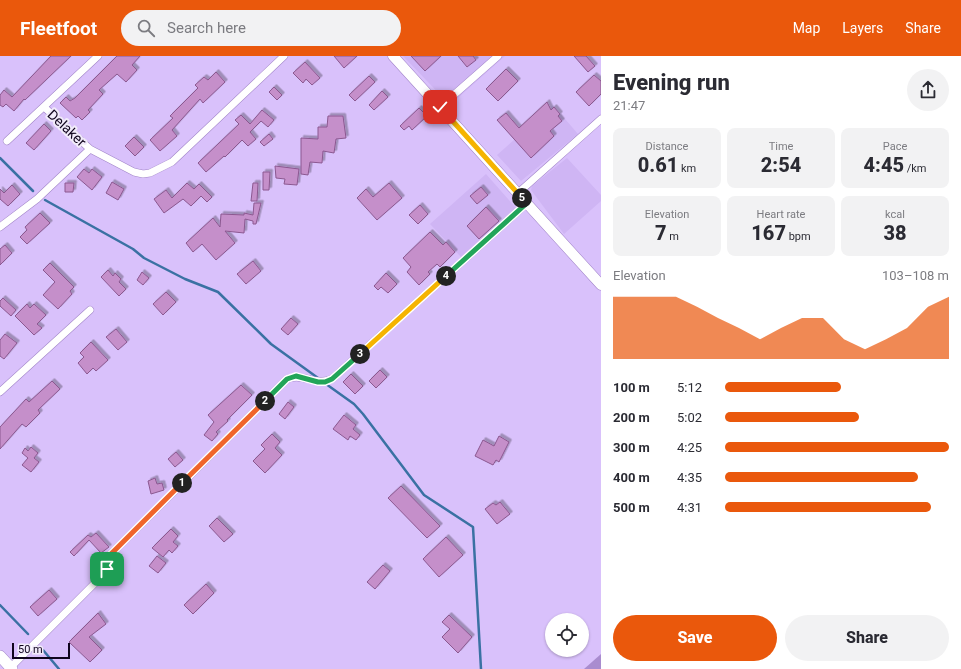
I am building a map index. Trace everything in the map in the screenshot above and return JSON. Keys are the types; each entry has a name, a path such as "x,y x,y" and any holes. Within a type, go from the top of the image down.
{"main road":[{"path":"393,56 601,285"},
{"path":"0,656 11,668"}],"street":[{"path":"7,141 98,56"},
{"name":"Delaker","path":"44,106 90,149 134,172 143,174 156,171 172,162 284,56"},
{"path":"440,107 498,56"},
{"path":"518,193 601,119"},
{"path":"0,227 37,199 90,149"},
{"path":"11,668 103,575 107,569 110,555 287,379 296,376 318,382 332,379 527,203"},
{"path":"0,392 90,310"}],"shaded area":[{"path":"403,56 505,56 450,105"},
{"path":"553,105 578,134 521,181 497,155"},
{"path":"567,158 601,195 601,201 564,234 531,190 532,186"},
{"path":"486,174 516,208 461,257 430,224"},
{"path":"601,654 601,669 584,669"}],"building":[{"path":"51,56 71,56 25,100 24,99 14,111 6,104 3,107 0,105 0,95 4,90 12,97"},
{"path":"117,56 140,56 132,65 137,70 126,82 117,74 99,90 103,94 88,110 90,112 82,120 78,116 76,118 60,103 66,97 70,101 75,98"},
{"path":"334,56 357,56 344,68"},
{"path":"411,56 441,56 425,71"},
{"path":"458,56 473,56 476,60 467,67"},
{"path":"574,56 586,56 595,66 588,72"},
{"path":"305,62 320,78 312,85 306,79 303,83 293,73"},
{"path":"506,69 518,81 498,101 486,89"},
{"path":"216,72 225,82 203,103 200,99 172,130 177,136 160,151 150,140 173,118 170,116 198,88 195,85 204,77 208,80"},
{"path":"594,75 601,81 601,94 589,106 576,92"},
{"path":"369,76 375,82 355,101 349,95"},
{"path":"274,87 282,95 277,100 269,92"},
{"path":"382,91 388,97 374,110 369,105"},
{"path":"547,102 551,110 554,107 560,114 558,116 562,121 550,131 554,136 531,158 497,120 506,113 519,128"},
{"path":"419,108 427,116 412,130 409,126 404,130 400,126"},
{"path":"262,110 274,120 268,127 261,121 250,132 256,139 248,146 242,140 225,157 224,156 206,172 198,163 239,124 235,120 241,115 250,124"},
{"path":"328,116 343,116 346,138 336,139 334,153 323,151 322,163 310,162 308,175 301,174 301,138 318,139 318,127 327,127"},
{"path":"44,124 51,131 34,150 26,143"},
{"path":"269,134 273,139 264,146 260,142"},
{"path":"134,137 144,147 135,156 125,146"},
{"path":"275,166 299,169 297,185 284,184 285,179 276,178"},
{"path":"84,169 89,173 92,169 102,177 92,190 77,177"},
{"path":"263,172 270,172 269,190 263,190"},
{"path":"112,182 124,189 118,200 106,193"},
{"path":"65,183 74,183 73,192 65,192"},
{"path":"187,183 194,189 199,184 212,197 207,202 201,196 191,206 183,199 164,213 154,199 166,190 172,198"},
{"path":"253,183 258,183 257,201 251,201"},
{"path":"389,183 402,198 377,220 357,198 366,189 373,197"},
{"path":"12,185 20,194 8,206 0,199 0,189 4,193"},
{"path":"481,187 488,195 477,204 470,196"},
{"path":"254,203 261,203 256,224 253,224 253,221 245,219 244,233 225,231 235,243 216,260 202,244 193,252 186,243 213,218 220,227 221,214 244,215 244,213 253,215"},
{"path":"420,205 428,214 418,224 409,215"},
{"path":"486,207 499,221 479,239 467,226"},
{"path":"40,213 50,223 27,244 20,237 27,230 25,227"},
{"path":"430,232 443,245 446,242 455,252 440,267 437,264 428,272 430,274 419,285 407,272 411,267 403,258"},
{"path":"5,245 12,253 0,265 0,249"},
{"path":"253,261 261,271 246,284 237,274"},
{"path":"50,263 74,287 70,291 72,294 58,309 43,295 55,282 43,270"},
{"path":"108,270 113,276 115,273 121,279 119,282 126,289 119,296 101,277"},
{"path":"142,272 149,278 143,285 137,280"},
{"path":"386,273 397,284 388,293 381,287 378,290 374,286"},
{"path":"166,292 176,302 163,315 153,304"},
{"path":"3,298 16,310 11,316 0,306 0,301"},
{"path":"27,304 30,308 34,304 46,315 37,324 42,328 34,335 15,316"},
{"path":"291,318 298,324 288,335 281,329"},
{"path":"116,329 127,342 118,350 106,337"},
{"path":"5,334 17,343 4,359 0,356 0,340"},
{"path":"91,342 108,360 96,371 93,368 87,374 78,363 84,357 80,353"},
{"path":"380,370 387,377 376,388 369,381"},
{"path":"351,374 363,386 355,394 343,382"},
{"path":"52,381 60,389 38,410 40,413 26,427 22,424 0,449 0,427 26,399 29,402"},
{"path":"241,385 252,395 216,432 218,434 212,441 204,435 214,422 208,415"},
{"path":"288,402 294,407 285,419 279,414"},
{"path":"344,415 356,425 353,429 360,435 356,440 350,436 348,440 333,429"},
{"path":"272,434 280,442 275,448 282,455 265,473 253,461 265,449 261,445"},
{"path":"499,436 509,442 499,462 496,460 493,465 475,456 483,440 494,446"},
{"path":"31,447 38,453 34,458 39,462 31,472 22,465 28,458 22,453 25,448 28,451"},
{"path":"176,452 183,460 175,467 168,459"},
{"path":"155,478 157,484 162,483 164,490 151,494 148,481"},
{"path":"401,486 440,526 427,538 388,498"},
{"path":"500,502 510,514 497,524 485,509 493,503 496,505"},
{"path":"217,518 233,534 224,542 209,526"},
{"path":"171,529 178,536 173,542 178,546 172,553 169,550 163,557 152,548"},
{"path":"96,533 109,547 101,553 89,540 74,556 70,552 88,535 91,537"},
{"path":"446,537 463,555 439,577 423,559"},
{"path":"157,556 166,563 158,573 149,566"},
{"path":"383,565 390,571 375,589 367,582"},
{"path":"206,584 214,593 193,614 184,605"},
{"path":"49,590 57,599 38,616 30,607"},
{"path":"98,613 106,624 89,637 102,650 90,662 69,642"},
{"path":"449,615 472,637 458,653 442,637 450,629 442,622"}],"waterway":[{"path":"0,158 33,191"},
{"path":"45,200 133,249 144,258 185,279 218,292 271,344 318,378"},
{"path":"326,384 354,404 363,414 424,495 473,527 481,669"},
{"path":"0,605 28,634"},
{"path":"43,650 59,669"}],"route":[{"path":"107,569 110,555 287,379 296,376 318,382 325,382 332,379 527,203 440,107"}]}
